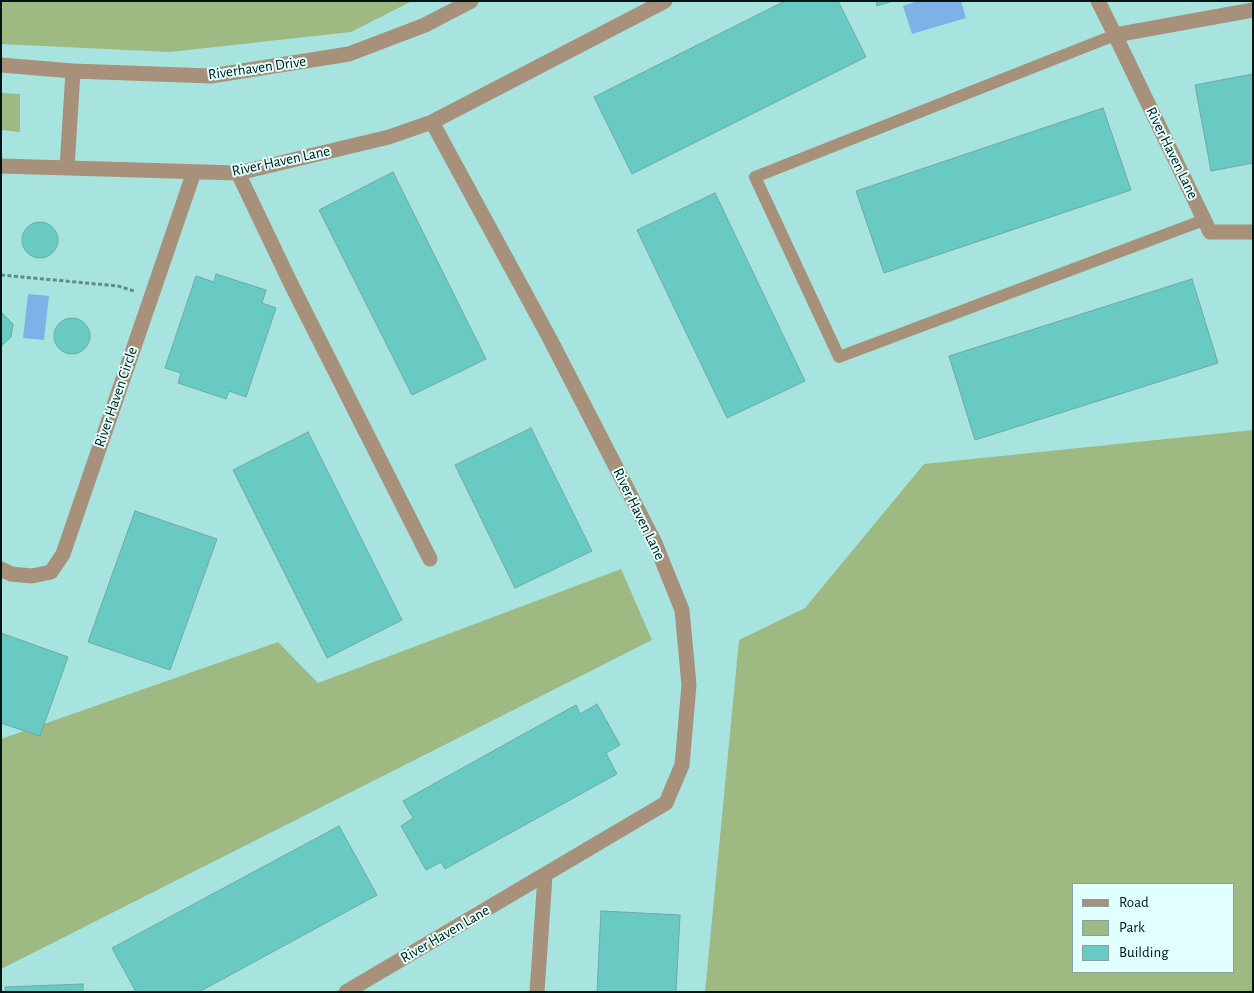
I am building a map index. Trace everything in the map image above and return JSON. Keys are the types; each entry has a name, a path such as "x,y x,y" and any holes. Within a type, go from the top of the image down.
{"street":[{"name":"Riverhaven Drive","path":"1,65 73,71 211,76 349,54 425,25 471,1"},
{"name":"River Haven Lane","path":"67,168 238,173 389,137 432,122 665,1"},
{"name":"River Haven Lane","path":"1098,1 1210,232 1253,232"},
{"path":"1115,35 1253,10"},
{"path":"1,166 67,168 73,71"},
{"name":"River Haven Lane","path":"346,992 666,803 682,765 683,755 689,685 682,610 650,534 550,339 432,122"},
{"name":"River Haven Circle","path":"1,569 11,574 32,576 51,572 63,554 194,172"},
{"path":"238,173 291,284 430,559"},
{"path":"537,992 545,876"}],"lane":[{"path":"1115,35 755,177 839,357 1204,220"}],"path":[{"path":"1,275 118,286 151,296"}],"green space":[{"path":"1,1 412,1 351,32 170,52 1,44"},
{"path":"1,93 20,94 20,132 1,130"},
{"path":"1253,430 1253,992 705,992 739,640 805,608 924,464"},
{"path":"621,569 652,640 1,969 1,739 278,642 318,683"}],"water":[{"path":"918,1 961,1 966,18 912,34 903,6"},
{"path":"28,294 49,296 44,340 23,338"}],"building":[{"path":"785,1 838,1 866,57 632,174 594,97"},
{"path":"876,1 893,1 877,6"},
{"path":"1253,74 1253,163 1211,171 1195,85"},
{"path":"1103,108 1131,190 884,273 856,191"},
{"path":"393,172 486,359 412,395 319,210"},
{"path":"715,193 805,381 727,418 637,230"},
{"path":"40,222 52,228 58,240 52,252 40,258 28,252 22,240 28,228"},
{"path":"216,274 266,290 262,303 276,308 246,397 229,391 226,399 178,383 181,373 165,368 196,276 214,282"},
{"path":"1192,279 1218,363 975,440 949,356"},
{"path":"1,312 13,324 11,337 1,346"},
{"path":"72,318 84,324 90,336 84,348 72,354 60,348 54,336 60,324"},
{"path":"531,428 592,551 515,588 455,465"},
{"path":"308,432 402,620 327,658 233,470"},
{"path":"135,511 217,539 170,670 88,642"},
{"path":"1,633 68,657 40,736 1,723"},
{"path":"597,704 620,745 606,753 617,774 445,869 441,862 426,870 401,826 413,818 403,801 576,705 580,714"},
{"path":"339,826 377,895 199,992 136,992 112,948"},
{"path":"601,911 680,915 676,992 597,992"},
{"path":"83,984 83,992 5,992 5,987"}]}
